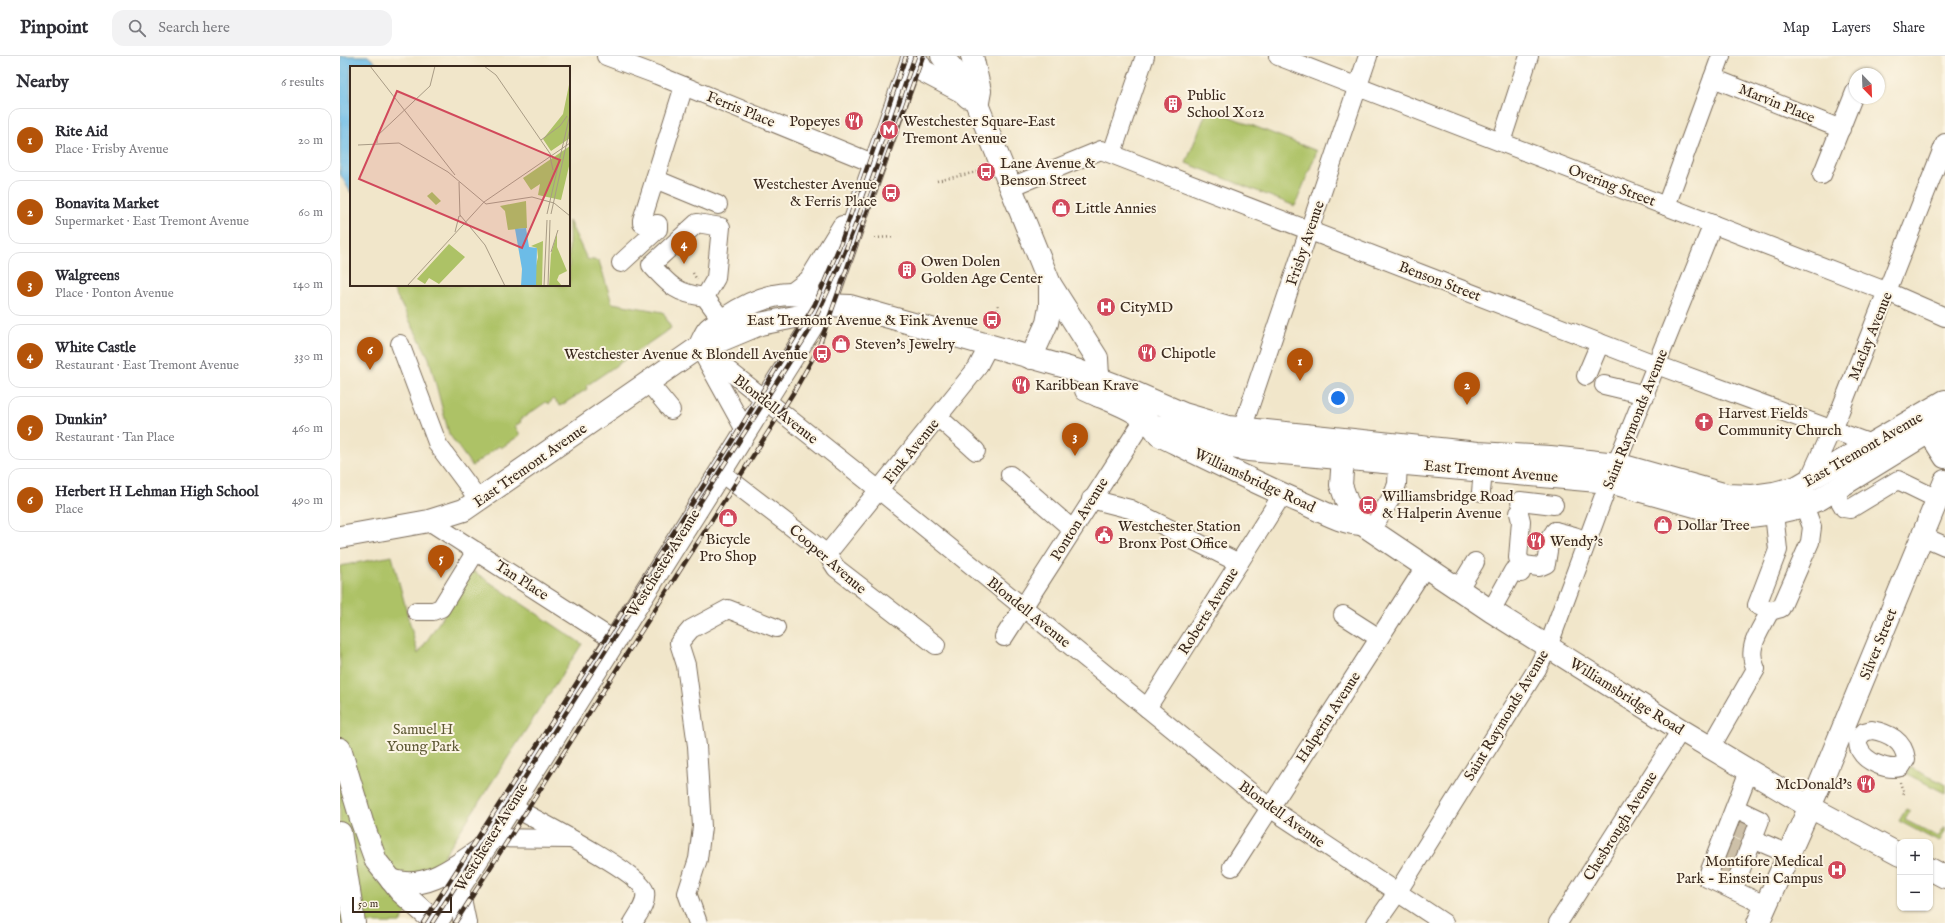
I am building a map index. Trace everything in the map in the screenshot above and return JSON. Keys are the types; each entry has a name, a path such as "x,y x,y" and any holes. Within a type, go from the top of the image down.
{"main road":[{"path":"913,56 923,71 963,92 978,105"},
{"name":"Westchester Avenue","path":"436,923 489,842 825,305 913,56"},
{"path":"942,56 972,92 1012,187 1050,284 1097,358 1099,387"},
{"path":"972,56 980,91 978,105"},
{"path":"898,99 919,83 934,77"},
{"name":"Westchester Avenue","path":"794,293 810,281 866,190"},
{"path":"1031,358 1046,323 1050,307 1050,284"},
{"name":"East Tremont Avenue","path":"699,347 708,330 742,307 765,298 794,293 814,297 825,305"},
{"name":"East Tremont Avenue","path":"340,537 429,521 464,510 699,347 717,342 760,324 805,315 825,305 850,306 1076,370 1099,387 1151,415 1163,425 1194,438 1222,446 1343,449 1613,473 1727,495 1754,496 1774,493 1809,482 1871,444 1931,423"},
{"name":"East Tremont Avenue","path":"1151,415 1201,420 1343,449 1398,462 1522,474 1613,473 1726,513 1750,516 1774,513 1804,505 1834,491 1931,423 1945,401"},
{"name":"Williamsbridge Road","path":"1151,415 1159,434 1282,495 1348,524 1366,527"},
{"path":"1931,423 1945,457"},
{"name":"Williamsbridge Road","path":"1343,449 1340,485 1347,502 1366,527 1458,590 1681,730 1810,807 1897,853"},
{"name":"Silver Street","path":"1762,914 1810,807 1850,735 1922,536 1941,490"},
{"path":"340,749 372,852 380,868 400,891 436,923"},
{"path":"340,834 354,923"},
{"path":"391,880 404,884 426,881 447,872 489,842"},
{"path":"458,889 465,923"}],"street":[{"name":"Ferris Place","path":"606,56 684,86 875,164"},
{"path":"1112,154 1145,56"},
{"name":"Overing Street","path":"1278,56 1888,292 1945,317"},
{"name":"Frisby Avenue","path":"1242,429 1368,56"},
{"path":"1501,142 1530,56"},
{"path":"1666,206 1721,56"},
{"name":"Marvin Place","path":"1713,78 1841,129"},
{"path":"621,263 658,229 658,224 645,225 642,223 642,220 684,86"},
{"path":"1822,176 1850,104"},
{"name":"Maclay Avenue","path":"1774,513 1800,494 1809,482 1832,430 1888,292 1938,183 1945,143"},
{"name":"Benson Street","path":"1012,187 1101,150 1657,365 1871,444"},
{"path":"655,179 718,205"},
{"name":"Saint Raymonds Avenue","path":"1376,923 1397,893 1536,669 1548,647 1613,473 1646,395 1713,224"},
{"path":"705,297 722,320"},
{"path":"1586,376 1600,343"},
{"path":"400,344 438,445 479,500"},
{"name":"Fink Avenue","path":"827,554 977,368 989,345"},
{"name":"Blondell Avenue","path":"699,347 880,490 1270,808 1444,923"},
{"name":"Blondell Avenue","path":"699,347 746,432"},
{"path":"648,382 671,410"},
{"path":"1604,385 1646,395"},
{"name":"Ponton Avenue","path":"1004,637 1091,499 1151,415"},
{"path":"938,417 976,451"},
{"path":"1366,527 1393,495 1397,484 1398,462"},
{"path":"1481,492 1483,471"},
{"name":"Cooper Avenue","path":"720,472 827,554 836,568 936,645"},
{"path":"1010,474 1072,529"},
{"path":"1522,474 1520,503 1521,521 1518,558 1524,565 1542,567 1546,564 1550,538 1555,528"},
{"path":"1834,491 1844,508 1850,509 1898,480 1941,490"},
{"name":"Roberts Avenue","path":"1147,708 1282,495"},
{"path":"1091,499 1130,509 1239,563"},
{"path":"1520,503 1554,504"},
{"path":"1774,513 1778,550 1777,557 1757,605 1770,611 1781,608 1810,542 1812,527 1804,505"},
{"name":"Tan Place","path":"429,521 476,550 614,641"},
{"path":"1555,528 1587,541"},
{"path":"1543,573 1551,570 1556,558 1555,552 1557,539 1555,528"},
{"path":"1922,536 1945,546"},
{"path":"416,611 433,612 441,608 476,550"},
{"path":"1458,590 1475,562"},
{"name":"Halperin Avenue","path":"1232,867 1425,567"},
{"path":"1491,611 1517,572"},
{"path":"696,922 687,893 698,859 702,827 697,746 686,665 679,643 691,629 728,609 776,628"},
{"path":"1711,747 1756,669 1752,660 1754,641 1763,627 1770,611"},
{"path":"1343,615 1379,638"},
{"name":"Chesbrough Avenue","path":"1558,923 1681,730"},
{"path":"1733,890 1736,847 1734,808 1749,771"},
{"path":"511,806 572,839 640,883 644,891 645,900 632,923"},
{"path":"1734,808 1760,820 1707,878 1733,890 1762,914"},
{"path":"489,842 572,839"},
{"path":"1736,847 1788,854"}],"path":[{"path":"937,181 1002,166"},
{"path":"875,238 895,237"},
{"path":"996,314 998,305"}],"green space":[{"path":"1208,108 1317,151 1295,206 1186,163"},
{"path":"570,223 587,259 599,261 612,303 663,312 671,328 586,386 587,389 560,406 554,399 548,404 546,402 520,420 521,422 515,426 520,435 501,448 499,446 472,466 449,434 429,358 392,286 570,286"},
{"name":"Samuel H Young Park","path":"392,556 418,654 473,571 582,644 400,923 340,923 340,566"},
{"path":"1909,767 1945,784 1945,793 1907,774"},
{"path":"1906,809 1910,811 1905,820 1938,837 1945,827 1945,832 1939,842 1899,821"}],"water":[{"path":"340,56 368,56 379,66 350,66 350,191 340,174"}],"tunnel":[{"path":"1736,828 1747,833"},
{"path":"1729,846 1740,850"},
{"path":"1722,862 1734,867"}],"railway":[{"path":"423,923 736,435 815,304 840,245 906,56"},
{"path":"432,923 808,333 824,300 853,231 915,56"},
{"path":"455,923 795,390 818,349 923,56"}],"place":[{"name":"Public School X012","path":"1173,104"},
{"name":"Popeyes","path":"854,121"},
{"name":"Westchester Square–East Tremont Avenue","path":"889,130"},
{"name":"Lane Avenue & Benson Street","path":"986,172"},
{"name":"Westchester Avenue & Ferris Place","path":"891,193"},
{"name":"Little Annies","path":"1061,208"},
{"name":"White Castle","path":"684,264"},
{"name":"Owen Dolen Golden Age Center","path":"907,270"},
{"name":"CityMD","path":"1106,307"},
{"name":"East Tremont Avenue & Fink Avenue","path":"992,320"},
{"name":"Steven's Jewelry","path":"841,344"},
{"name":"Chipotle","path":"1147,353"},
{"name":"Westchester Avenue & Blondell Avenue","path":"822,354"},
{"name":"Herbert H Lehman High School","path":"370,370"},
{"name":"Rite Aid","path":"1300,381"},
{"name":"Karibbean Krave","path":"1021,385"},
{"name":"Bonavita Market","path":"1467,405"},
{"name":"Harvest Fields Community Church","path":"1704,422"},
{"name":"Walgreens","path":"1075,456"},
{"name":"Williamsbridge Road & Halperin Avenue","path":"1368,505"},
{"name":"Bicycle Pro Shop","path":"728,518"},
{"name":"Dollar Tree","path":"1663,525"},
{"name":"Westchester Station Bronx Post Office","path":"1104,535"},
{"name":"Wendy's","path":"1536,541"},
{"name":"Dunkin'","path":"441,578"},
{"name":"McDonald's","path":"1866,784"},
{"name":"Montifore Medical Park - Einstein Campus","path":"1837,870"}]}
